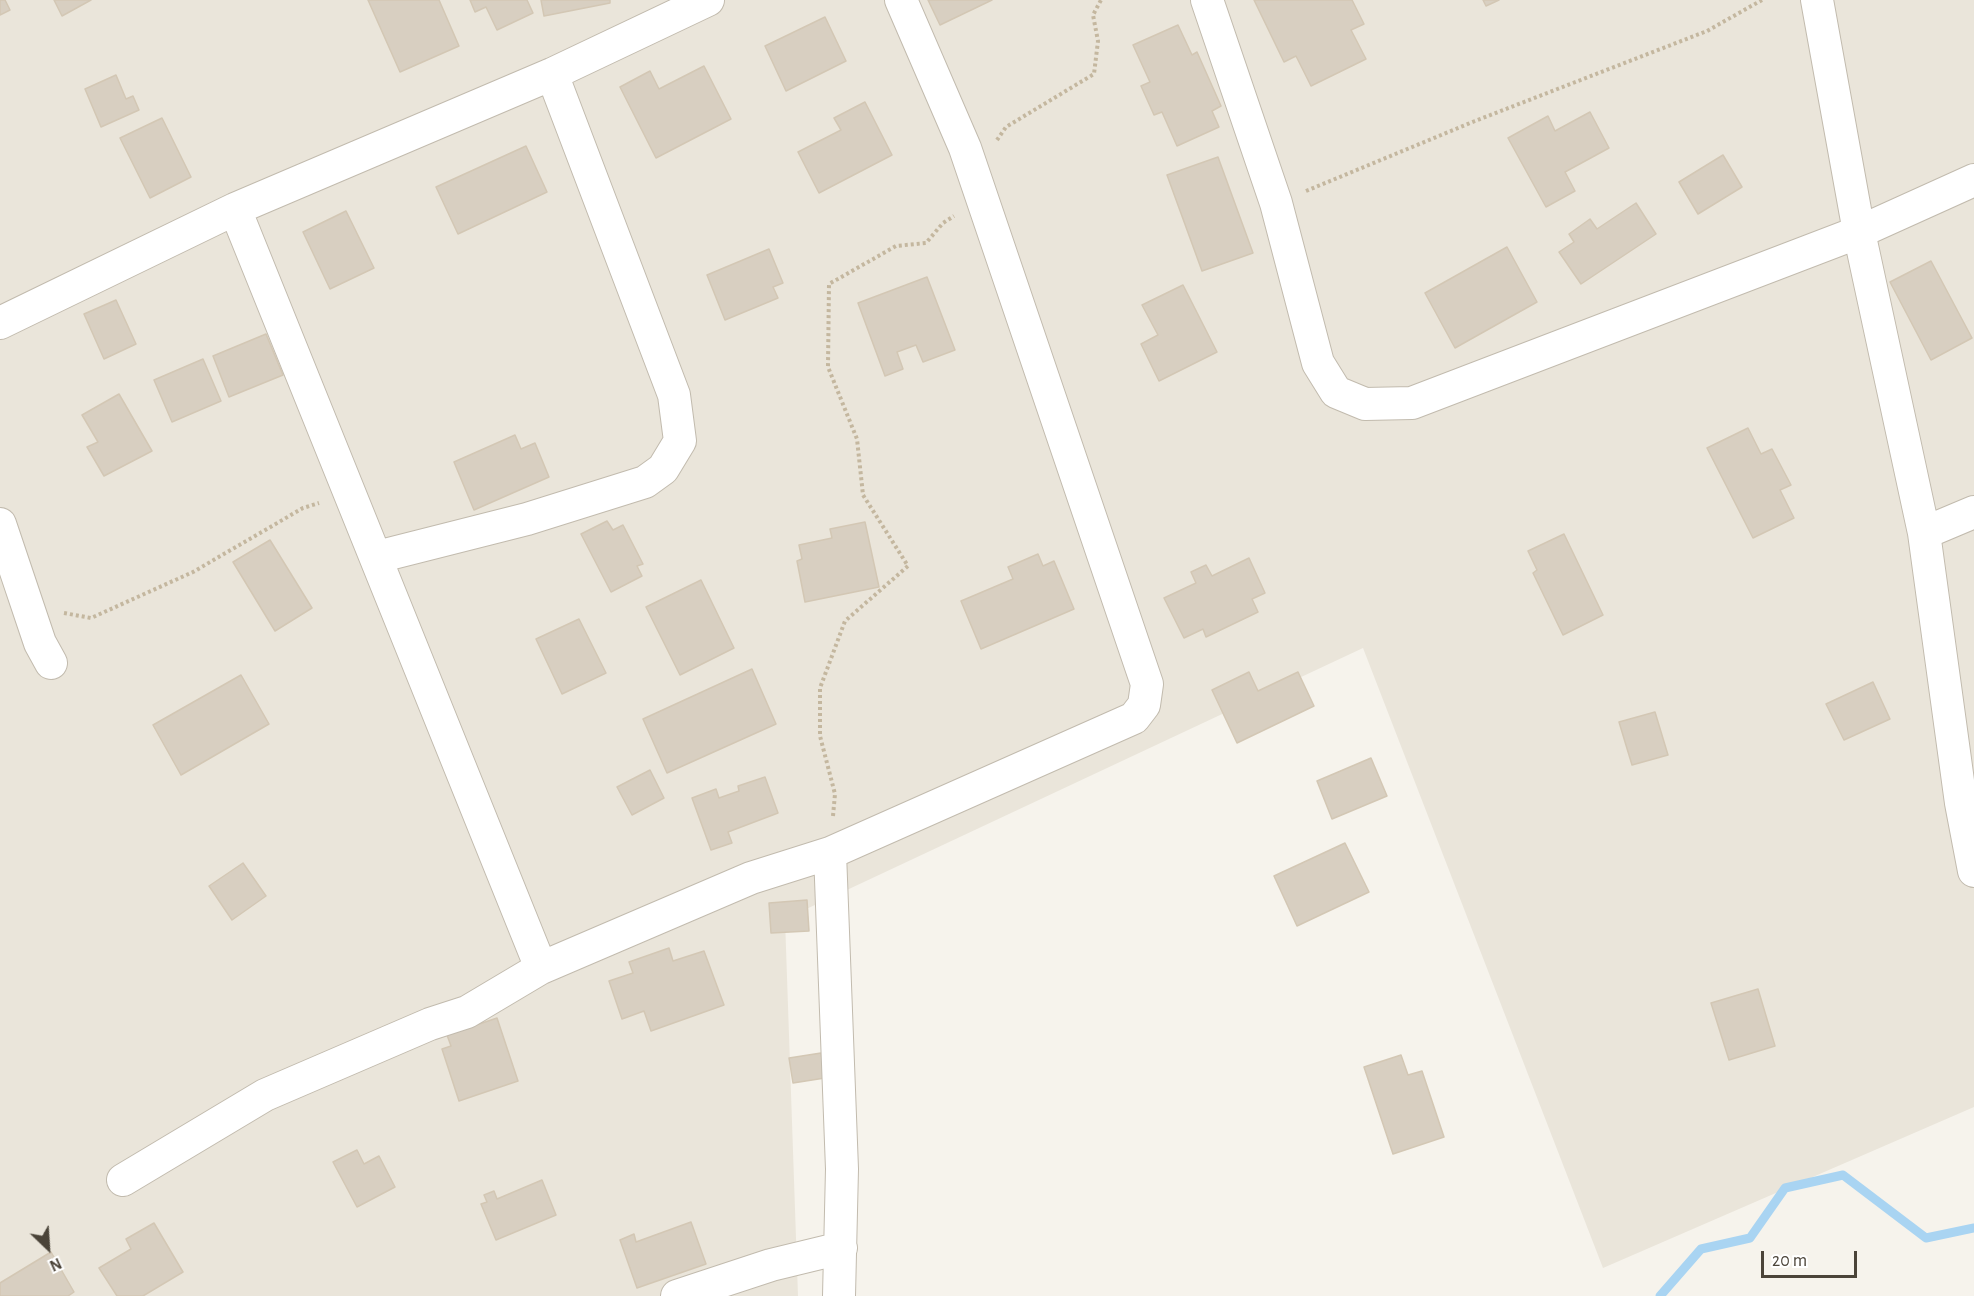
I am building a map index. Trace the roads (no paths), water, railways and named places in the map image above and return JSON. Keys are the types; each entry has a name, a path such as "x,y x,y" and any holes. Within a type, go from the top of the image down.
{"street":[{"path":"0,323 235,209 552,74 708,0"},
{"path":"123,1180 265,1095 430,1023 467,1012 541,968 751,878 830,853 1134,718 1144,705 1147,684 1140,661 965,148 902,0"},
{"path":"1207,0 1276,203 1318,363 1336,392 1365,404 1412,403 1859,232 1974,180"},
{"path":"1817,0 1859,232 1924,533 1961,803 1974,872"},
{"path":"377,557 527,519 645,482 663,469 680,441 674,395 552,74"},
{"path":"235,209 541,968"},
{"path":"1924,533 1974,512"},
{"path":"0,524 27,608 40,643 51,663"},
{"path":"830,853 842,1157 839,1296"},
{"path":"677,1296 771,1265 841,1248"}],"waterway":[{"path":"1660,1296 1701,1249 1750,1238 1785,1188 1843,1175 1926,1238 1974,1228"}]}
